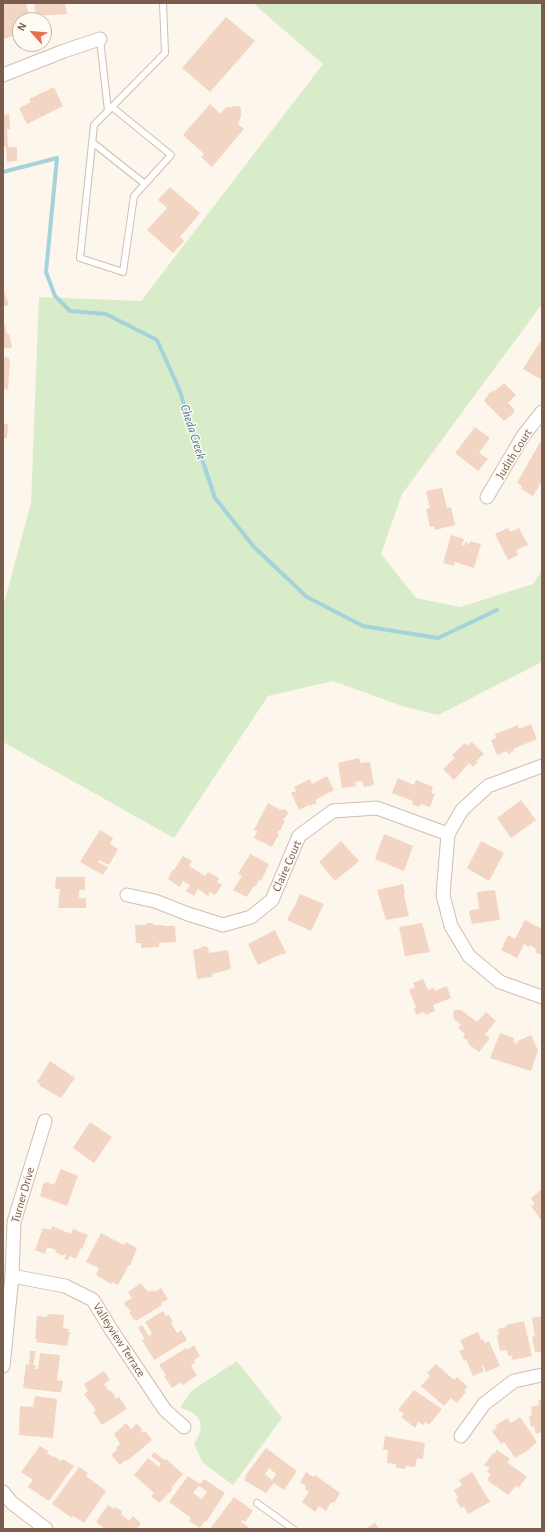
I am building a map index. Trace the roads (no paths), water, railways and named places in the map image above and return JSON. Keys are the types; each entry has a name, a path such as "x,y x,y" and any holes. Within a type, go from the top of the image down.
{"street":[{"path":"3,74 64,51 100,40"},
{"name":"Judith Court","path":"487,497 523,436 542,412"},
{"path":"542,766 488,786 462,810 448,834 442,895 451,926 469,956 500,982 535,996 542,997"},
{"name":"Claire Court","path":"127,895 155,901 188,914 223,925 251,917 272,900 299,836 333,811 377,808 448,834"},
{"name":"Turner Drive","path":"3,1366 12,1276 14,1222 45,1121"},
{"name":"Valleyview Terrace","path":"12,1276 65,1286 93,1300 112,1332 165,1410 184,1427"},
{"path":"461,1436 484,1404 514,1381 542,1374"},
{"path":"3,1492 12,1503 46,1529"}],"lane":[{"path":"100,40 110,109 171,155 134,196 123,272 80,258 94,125 110,109 165,52 163,3"},
{"path":"92,142 145,184"},
{"path":"257,1503 293,1529"}],"waterway":[{"name":"Cheda Creek","path":"3,172 57,158 46,272 55,296 70,311 106,314 157,340 179,389 215,498 254,547 307,597 363,626 438,638 497,610"}]}
